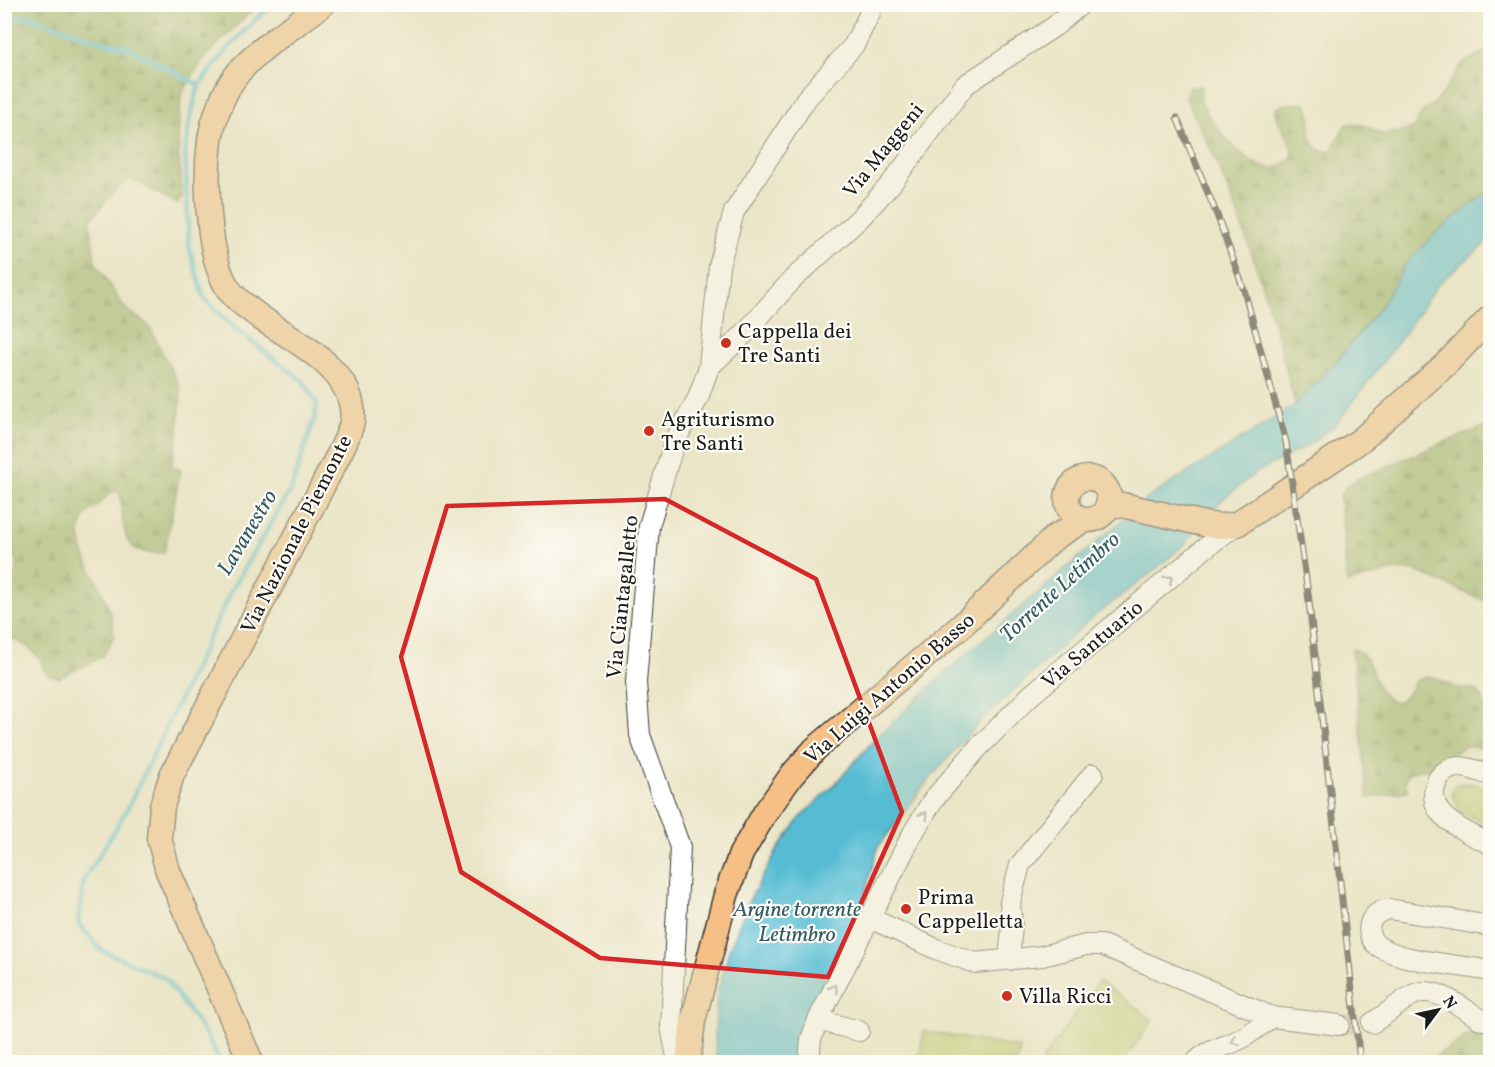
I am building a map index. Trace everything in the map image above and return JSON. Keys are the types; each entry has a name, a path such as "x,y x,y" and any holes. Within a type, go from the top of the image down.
{"main road":[{"name":"Via Nazionale Piemonte","path":"251,1062 168,871 159,838 162,806 172,774 334,464 352,421 352,406 344,383 330,366 246,307 228,288 217,261 209,210 210,138 216,118 237,74 256,56 323,4"},
{"name":"Via Santuario","path":"1237,524 1361,440 1446,363 1491,318"},
{"name":"Via Luigi Antonio Basso","path":"688,1062 693,1021 726,895 741,854 765,813 792,775 815,749 959,628 1055,537 1076,513 1068,491 1072,485 1085,478 1092,478 1104,485 1109,498 1119,506"},
{"path":"1076,513 1097,519 1106,510 1119,506 1209,525 1237,524"}],"street":[{"name":"Via Ciantagalletto","path":"678,1062 671,1027 680,846 640,735 636,682 649,526 674,443 698,398 709,367 719,266 734,212 806,99 854,45 872,4"},
{"name":"Via Maggeni","path":"709,367 743,335 792,280 859,219 891,184 965,85 1055,26 1081,4"},
{"name":"Via Santuario","path":"808,1062 811,1039 818,1020 913,833 933,800 977,749 1031,695 1204,549 1237,524"},
{"path":"1491,775 1467,768 1450,769 1437,779 1433,796 1435,804 1447,819 1491,844"},
{"path":"1009,960 1012,926 1010,902 1020,865 1094,774"},
{"path":"1491,926 1389,909 1377,913 1369,930 1374,942 1379,946 1406,957 1491,971"},
{"path":"870,918 936,949 975,963 1042,956 1086,945 1102,945 1272,1017 1339,1025"},
{"path":"1372,1023 1413,995 1433,992 1482,1020 1491,1020"},
{"path":"1196,1062 1217,1048 1242,1038 1272,1017"},
{"path":"818,1020 859,1031"}],"highlighted area":[{"path":"665,499 816,579 902,812 828,977 600,958 461,872 401,657 447,506"}],"green space":[{"path":"5,4 262,5 246,16 203,59 181,95 178,141 182,196 178,204 130,178 114,191 90,220 95,262 124,307 149,326 181,389 178,435 171,467 181,469 164,553 140,551 128,541 118,490 86,515 80,533 81,543 108,606 114,637 102,657 59,678 50,676 43,669 41,660 28,647 5,634 5,598 17,569 17,560 4,544 5,486 16,439 4,431"},
{"path":"1490,51 1490,190 1439,230 1407,262 1381,306 1337,361 1295,405 1280,344 1252,254 1218,166 1185,96 1190,87 1201,86 1201,101 1224,136 1257,164 1269,168 1279,167 1293,155 1290,141 1278,121 1276,108 1285,104 1306,103 1310,116 1311,139 1321,151 1331,151 1346,124 1364,125 1382,134 1402,132 1413,128 1424,110 1432,105 1446,89 1461,65 1479,54"},
{"path":"1490,425 1490,603 1415,571 1395,570 1347,583 1340,495 1347,486 1442,443"},
{"path":"5,431 16,439 5,486"},
{"path":"1352,649 1367,660 1379,689 1393,703 1401,700 1410,691 1415,681 1426,677 1435,677 1453,687 1476,690 1482,697 1490,715 1490,750 1466,746 1440,760 1432,768 1409,773 1405,782 1408,791 1368,798"},
{"path":"1467,783 1490,788 1490,826 1461,812 1451,793 1456,784"},
{"path":"1099,981 1153,1020 1123,1062 1041,1062"},
{"path":"924,1031 1020,1048 1018,1062 918,1062"},
{"path":"1490,1033 1490,1062 1428,1062 1470,1034"}],"water":[{"name":"Argine torrente Letimbro","path":"1490,190 1490,240 1437,285 1402,337 1336,424 1308,445 1256,473 1222,500 1186,543 1154,571 1088,621 979,723 927,782 878,847 860,911 798,1033 796,1062 716,1062 717,995 729,950 749,901 778,849 801,817 835,784 877,737 948,670 1149,497 1295,405 1337,361 1381,306 1407,262 1439,230"}],"waterway":[{"name":"Lavanestro","path":"220,1062 207,1036 165,978 101,950 78,923 84,880 127,810 232,589 291,489 315,417 317,404 303,381 234,328 204,298 189,247 185,152 199,85 230,46 257,18 275,4"},
{"path":"4,19 28,16 104,42 127,47 199,85"}],"tunnel":[{"path":"1339,1025 1372,1023"}],"railway":[{"path":"1177,118 1217,215 1244,290 1286,442 1308,593 1360,1062"}],"place":[{"name":"Cappella dei Tre Santi","path":"726,343"},
{"name":"Agriturismo Tre Santi","path":"649,431"},
{"name":"Prima Cappelletta","path":"906,909"},
{"name":"Villa Ricci","path":"1007,996"}],"water label":[{"name":"Torrente Letimbro","path":"1059,586"}]}
